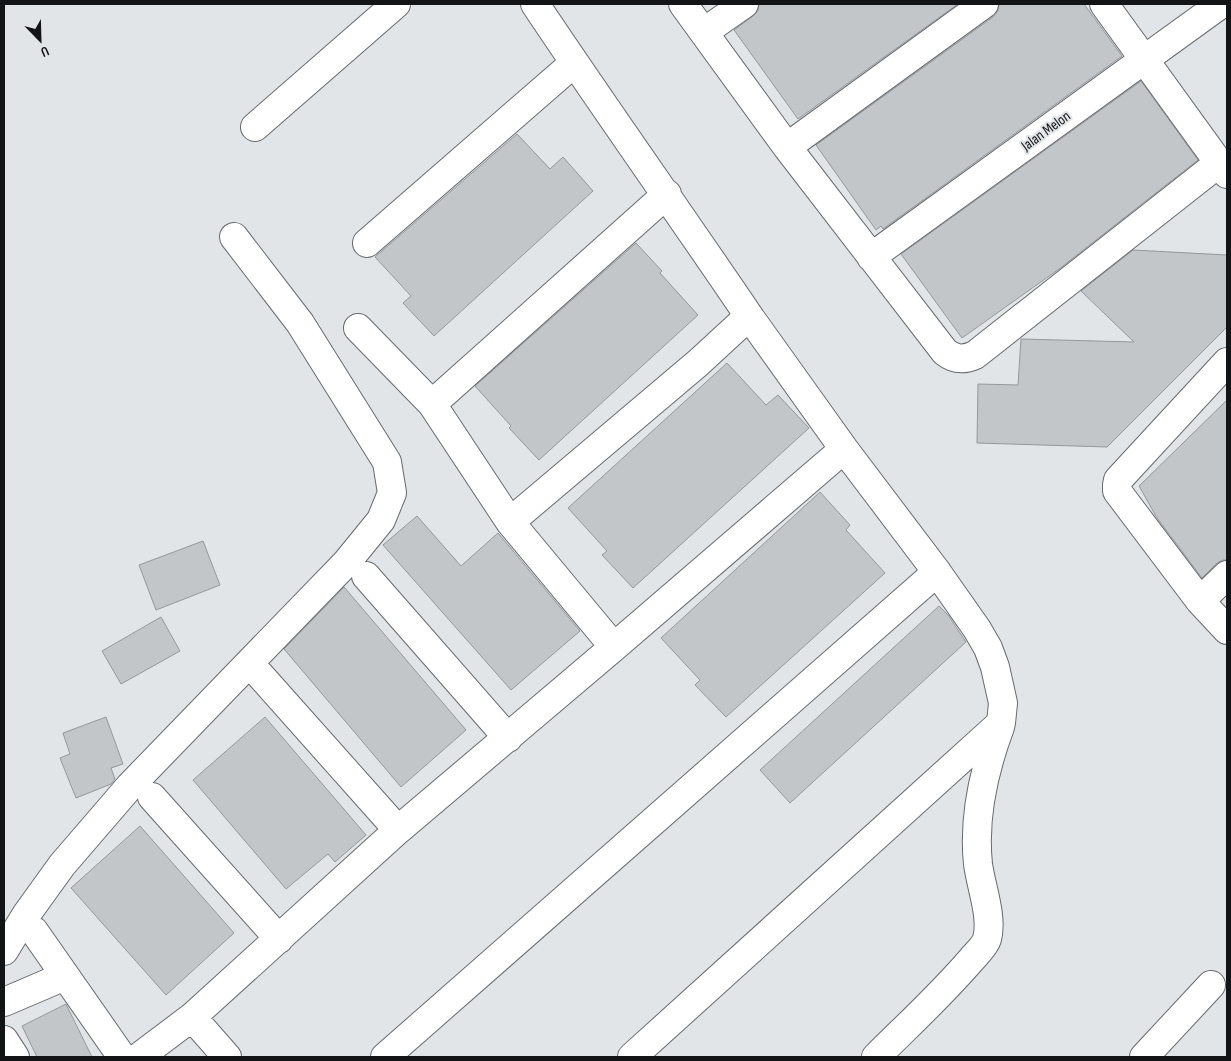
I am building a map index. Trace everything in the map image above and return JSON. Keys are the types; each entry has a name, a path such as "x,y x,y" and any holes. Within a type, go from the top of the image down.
{"street":[{"path":"255,127 396,4"},
{"path":"534,4 667,194 749,316 844,449 937,572 988,648 995,667 1003,703 1001,723 989,756 982,787 977,842 978,865 988,921 987,941 946,989 876,1057"},
{"path":"683,4 787,147 945,352 960,359 975,355 1223,168 1104,4"},
{"path":"704,32 744,4"},
{"path":"787,147 984,4"},
{"name":"Jalan Melon","path":"871,257 1221,4"},
{"path":"367,243 574,63"},
{"path":"432,404 667,194"},
{"path":"4,951 52,879 130,786 346,563 381,520 392,493 387,462 300,323 234,237"},
{"path":"510,522 698,363 749,316"},
{"path":"358,328 432,404 510,522 614,647"},
{"path":"1227,362 1118,480 1117,485 1118,491 1200,602 1227,630"},
{"path":"139,1057 192,1017 398,830 844,449"},
{"path":"385,1057 937,572"},
{"path":"1200,602 1227,575"},
{"path":"366,576 508,738"},
{"path":"260,675 398,830"},
{"path":"632,1057 1001,723"},
{"path":"152,797 279,939"},
{"path":"34,932 122,1057"},
{"path":"4,1002 65,976"},
{"path":"1144,1057 1212,985"},
{"path":"192,1017 227,1057"},
{"path":"4,1040 15,1057"}],"building":[{"path":"759,4 958,4 798,119 734,30 758,11"},
{"path":"999,4 1084,4 1122,56 883,229 881,226 876,230 816,145 993,17 998,11"},
{"path":"1141,81 1198,160 1059,269 962,338 901,254"},
{"path":"517,134 550,169 563,157 593,191 434,336 403,303 411,296 375,257"},
{"path":"636,243 698,315 539,460 509,428 511,426 475,386"},
{"path":"1133,250 1227,255 1227,327 1107,447 977,443 978,384 1018,385 1021,339 1134,342 1081,291"},
{"path":"727,363 766,405 778,395 809,428 633,588 602,555 607,551 568,508"},
{"path":"1227,400 1227,560 1217,563 1202,578 1157,518 1139,486"},
{"path":"820,492 850,525 846,530 885,573 726,717 695,685 700,680 661,638"},
{"path":"417,516 461,566 498,533 580,631 511,690 383,545"},
{"path":"203,541 220,585 156,610 139,565"},
{"path":"344,587 466,730 401,787 284,649"},
{"path":"939,606 948,615 966,642 790,803 760,770"},
{"path":"161,617 180,651 121,684 102,651"},
{"path":"106,717 123,764 111,768 115,779 111,784 76,798 60,758 70,754 63,733"},
{"path":"265,717 366,835 335,862 328,854 286,889 193,780"},
{"path":"140,826 234,933 166,995 71,888"},
{"path":"66,1004 92,1057 37,1057 22,1026"}]}
